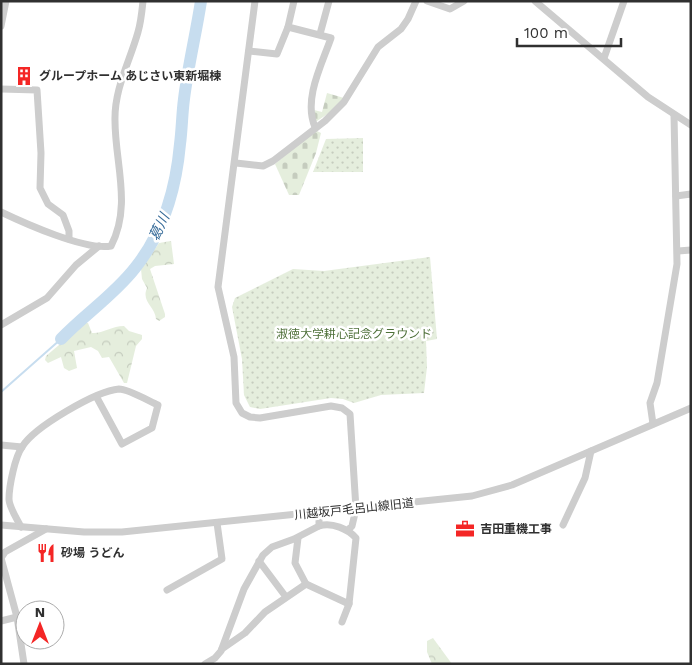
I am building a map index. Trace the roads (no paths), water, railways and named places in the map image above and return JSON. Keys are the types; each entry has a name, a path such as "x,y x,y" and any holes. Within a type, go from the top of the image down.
{"street":[{"path":"1,26 6,1"},
{"path":"1,212 32,226 69,239 99,246 111,246 116,237 122,193 115,110 119,90 138,32 143,1"},
{"path":"255,1 236,163 218,288 234,357 236,403 250,417 260,418 323,407 337,407 346,410 350,414 356,509 352,526 348,530"},
{"path":"249,52 277,54 288,27 294,1"},
{"path":"320,34 329,1"},
{"path":"236,163 263,166 273,161 325,121 344,102 378,46 401,28 408,19 416,1"},
{"path":"427,1 450,9 464,1"},
{"path":"536,1 648,97 691,125"},
{"path":"604,58 624,1"},
{"path":"288,27 331,38 313,90 311,118 315,127"},
{"path":"1,88 37,90 41,153 40,188 48,204 63,215 69,231 69,239"},
{"path":"653,424 650,403 656,383 678,251 675,217 674,115"},
{"path":"676,196 691,194"},
{"path":"1,325 42,302 76,265 99,246"},
{"path":"678,251 691,250"},
{"path":"21,527 9,501 12,476 22,446 48,423 96,396 120,389 158,405 152,428 122,444 96,396"},
{"name":"川越坂戸毛呂山線旧道","path":"1,525 122,532 447,500 512,485 691,408"},
{"path":"680,413 691,415"},
{"path":"1,445 22,446"},
{"path":"563,525 585,478 591,451"},
{"path":"319,513 319,526"},
{"path":"167,590 222,558 217,523"},
{"path":"205,664 215,658 221,649 244,589 259,561 272,547 298,538 324,524 348,530 356,538 349,604 342,622"},
{"path":"15,610 1,558 5,552 46,529"},
{"path":"298,538 296,563 306,584 349,604"},
{"path":"259,561 286,597"},
{"path":"221,649 245,633 265,612 306,584"},
{"path":"1,621 15,618"},
{"path":"22,650 24,664"}],"waterway":[{"name":"葛川","path":"61,339 127,278 145,254 167,210 178,161 183,105 201,1"},
{"name":"葛川","path":"1,392 61,339"}],"place":[{"name":"グループホーム あじさい東新堀棟","path":"24,76"},
{"name":"吉田重機工事","path":"465,529"},
{"name":"砂場 うどん","path":"46,553"}],"park label":[{"name":"淑徳大学耕心記念グラウンド","path":"354,334"}]}
